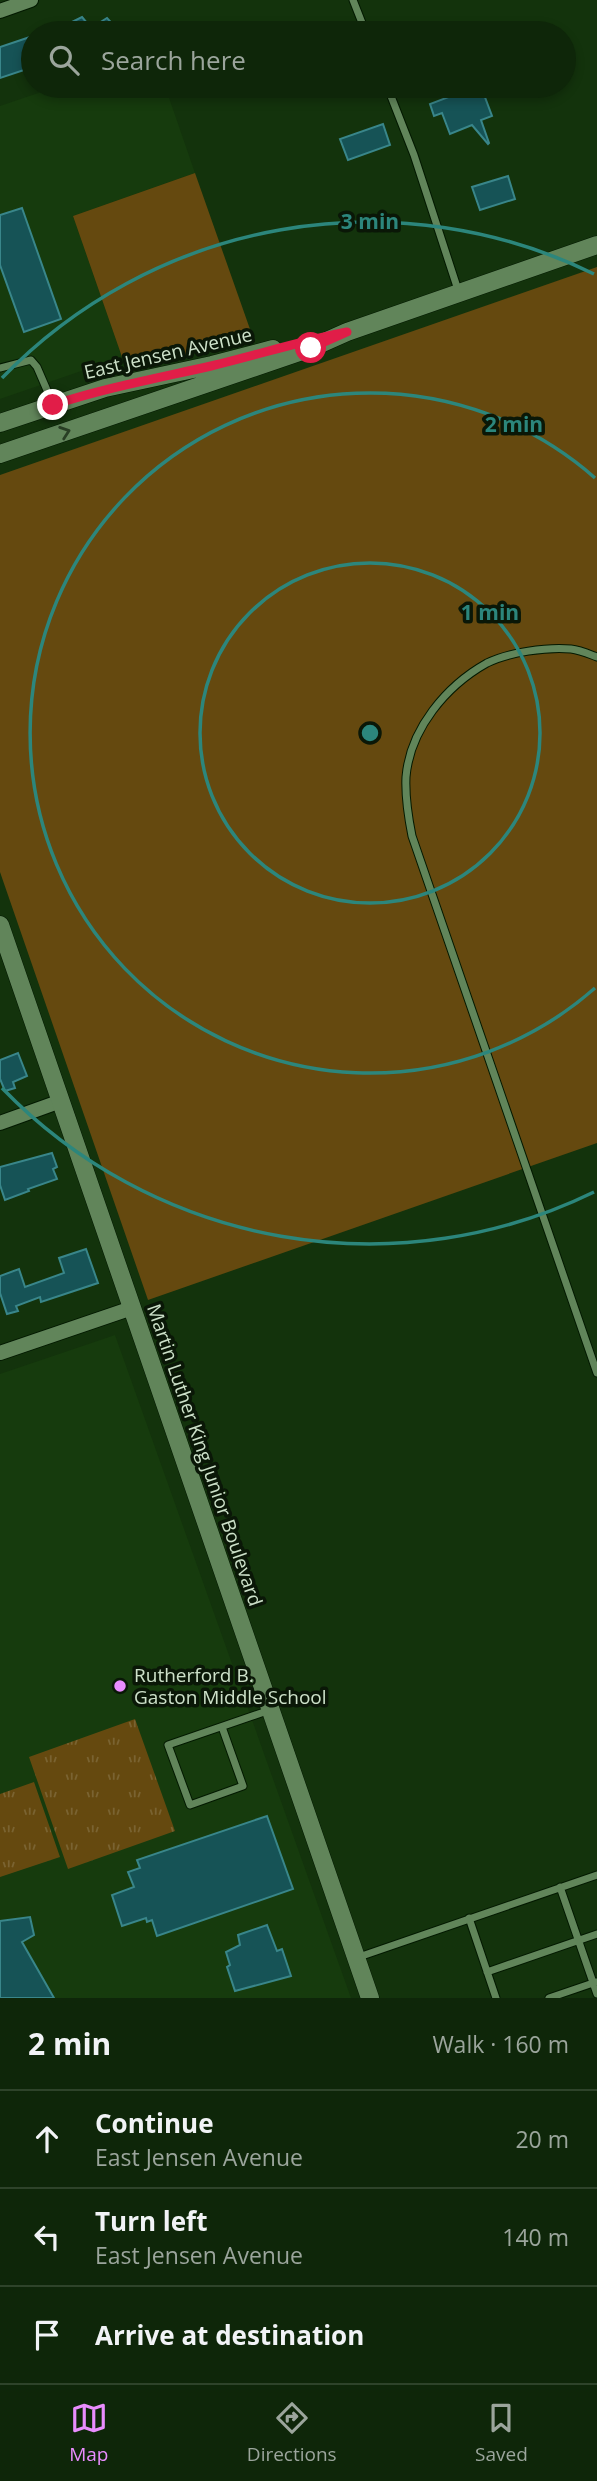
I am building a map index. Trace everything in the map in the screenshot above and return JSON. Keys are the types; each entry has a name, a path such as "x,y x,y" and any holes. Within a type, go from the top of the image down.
{"street":[{"path":"0,11 31,0"},
{"name":"East Jensen Avenue","path":"0,454 311,348 347,332 597,245"},
{"name":"East Jensen Avenue","path":"0,423 133,382 347,332"},
{"name":"Martin Luther King Junior Boulevard","path":"0,925 370,1998"},
{"path":"0,1123 61,1101"},
{"path":"0,1353 132,1308"}],"lane":[{"path":"353,0 361,21"},
{"path":"392,98 414,155 459,293"},
{"path":"0,368 31,360 37,367 53,405"},
{"path":"597,657 573,649 532,650 489,662 461,681 433,708 415,742 406,775 406,807 412,836 597,1373"},
{"path":"222,1727 243,1786 190,1805 169,1745 270,1709"},
{"path":"356,1958 597,1875"},
{"path":"560,1887 597,1994"},
{"path":"469,1918 496,1998"},
{"path":"487,1972 597,1934"},
{"path":"549,1998 595,1982"}],"shaded area":[{"path":"24,98 169,98 195,173 73,216 122,357 0,399 0,106"},
{"name":"Rutherford B. Gaston Middle School","path":"115,1335 351,1998 0,1998 0,1374"}],"green space":[{"path":"195,173 251,332 172,360 122,357 73,216"},
{"path":"597,267 597,1143 148,1300 0,872 0,475"},
{"path":"135,1719 175,1831 68,1869 29,1757"},
{"path":"34,1782 60,1857 0,1877 0,1794"}],"building":[{"path":"21,40 21,71 0,78 0,47"},
{"path":"446,98 485,98 492,116 481,120 489,143 472,125 450,134 442,113 434,116 430,104"},
{"path":"383,124 390,145 348,160 340,139"},
{"path":"508,176 515,199 480,210 472,187"},
{"path":"22,208 61,319 24,332 0,265 0,215"},
{"path":"18,1053 27,1076 13,1082 15,1088 5,1091 0,1079 0,1060"},
{"path":"52,1153 57,1167 53,1169 57,1179 5,1200 0,1185 0,1167"},
{"path":"86,1249 98,1283 41,1302 40,1297 16,1306 18,1311 7,1314 0,1293 0,1276 19,1269 25,1287 64,1273 59,1258"},
{"path":"267,1816 293,1889 157,1936 152,1920 147,1922 146,1918 122,1926 112,1895 134,1887 128,1872 140,1868 137,1860"},
{"path":"30,1917 34,1935 22,1942 54,1998 0,1998 0,1921"},
{"path":"267,1925 277,1951 282,1949 291,1976 235,1991 227,1967 230,1965 226,1952 240,1945 238,1935"}],"place":[{"name":"Rutherford B. Gaston Middle School","path":"120,1686"}],"route":[{"path":"53,405 133,382 347,332 311,348"}]}
